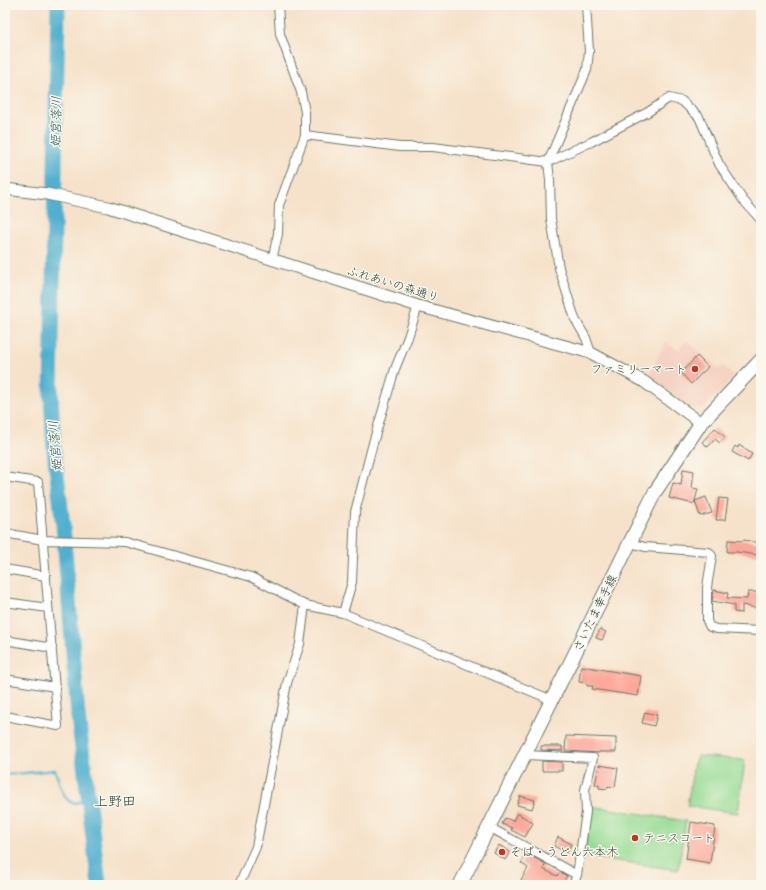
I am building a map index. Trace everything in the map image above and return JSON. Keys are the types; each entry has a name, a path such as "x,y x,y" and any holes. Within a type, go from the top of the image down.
{"main road":[{"name":"さいたま幸手線","path":"460,885 655,492 701,423 761,360"}],"street":[{"path":"272,260 278,234 279,205 305,135 305,112 301,92 280,34 278,5"},
{"path":"586,5 589,51 587,70 548,162 551,219 558,268 575,319 586,338 591,353"},
{"path":"305,135 400,147 433,147 548,162 591,142 648,112 669,98 682,101 699,117 719,164 743,200 761,220"},
{"name":"ふれあいの森通り","path":"5,189 47,194 108,207 418,306 591,353 643,382 701,423"},
{"path":"343,614 352,582 355,512 395,368 418,306"},
{"path":"5,477 38,482 46,540 48,608 58,726 5,716"},
{"path":"5,533 46,540 125,542 251,576 304,605 343,614 552,700"},
{"path":"630,542 645,547 709,552 712,556 707,587 707,621 710,627 717,629 761,631"},
{"path":"5,569 46,576"},
{"path":"5,602 48,608"},
{"path":"239,885 256,847 287,683 300,644 304,605"},
{"path":"5,640 52,648"},
{"path":"5,679 55,687"},
{"path":"525,755 593,758 585,790 586,812 577,876 573,885"},
{"path":"489,827 577,876"}],"shaded area":[{"path":"687,340 719,369 723,366 734,376 703,409 691,408 648,378 666,342 678,350"}],"green space":[{"name":"テニスコート","path":"698,756 745,760 738,813 687,806 694,763"},
{"name":"テニスコート","path":"591,806 686,821 678,870 584,856"}],"building":[{"path":"697,356 708,367 691,384 681,373"},
{"path":"715,428 725,437 720,443 715,439 708,447 702,442"},
{"path":"739,445 752,454 748,461 732,452 735,446 738,448"},
{"path":"683,469 694,471 692,488 698,489 694,504 669,498 673,483 681,485"},
{"path":"706,497 712,513 700,516 695,501"},
{"path":"719,498 728,499 725,520 716,520"},
{"path":"728,540 744,540 760,543 758,555 727,552"},
{"path":"714,590 728,593 727,598 747,599 748,592 761,592 760,606 756,605 756,608 742,605 742,613 734,612 734,605 712,601"},
{"path":"600,629 606,632 602,640 596,638"},
{"path":"581,666 641,676 638,696 592,689 593,686 587,686 587,683 579,682"},
{"path":"645,712 657,715 654,726 642,723"},
{"path":"566,736 616,738 616,752 599,753 565,751"},
{"path":"541,746 562,746 562,751 541,750"},
{"path":"542,761 562,762 562,771 542,771"},
{"path":"599,765 618,768 615,787 608,786 607,789 599,788 599,785 595,785"},
{"path":"520,796 535,800 532,809 517,805"},
{"path":"517,813 533,823 525,837 511,830 512,828 502,824 505,818 513,821"},
{"path":"691,822 715,826 710,863 686,859"},
{"path":"558,837 571,844 567,853 554,846"},
{"name":"そば・うどん六本木","path":"499,845 510,852 505,860 494,853"},
{"path":"527,854 546,864 543,869 557,876 560,872 567,876 562,885 518,885 528,868 521,863"}],"waterway":[{"name":"姫宮落川","path":"58,5 51,395 54,450 63,525 78,716 99,885"},
{"path":"5,775 55,770 59,783 69,801 75,803 89,800"}],"place":[{"name":"ファミリーマート","path":"695,369"},
{"name":"テニスコート","path":"635,838"},
{"name":"そば・うどん六本木","path":"502,852"}],"district":[{"name":"上野田","path":"115,801"}]}
